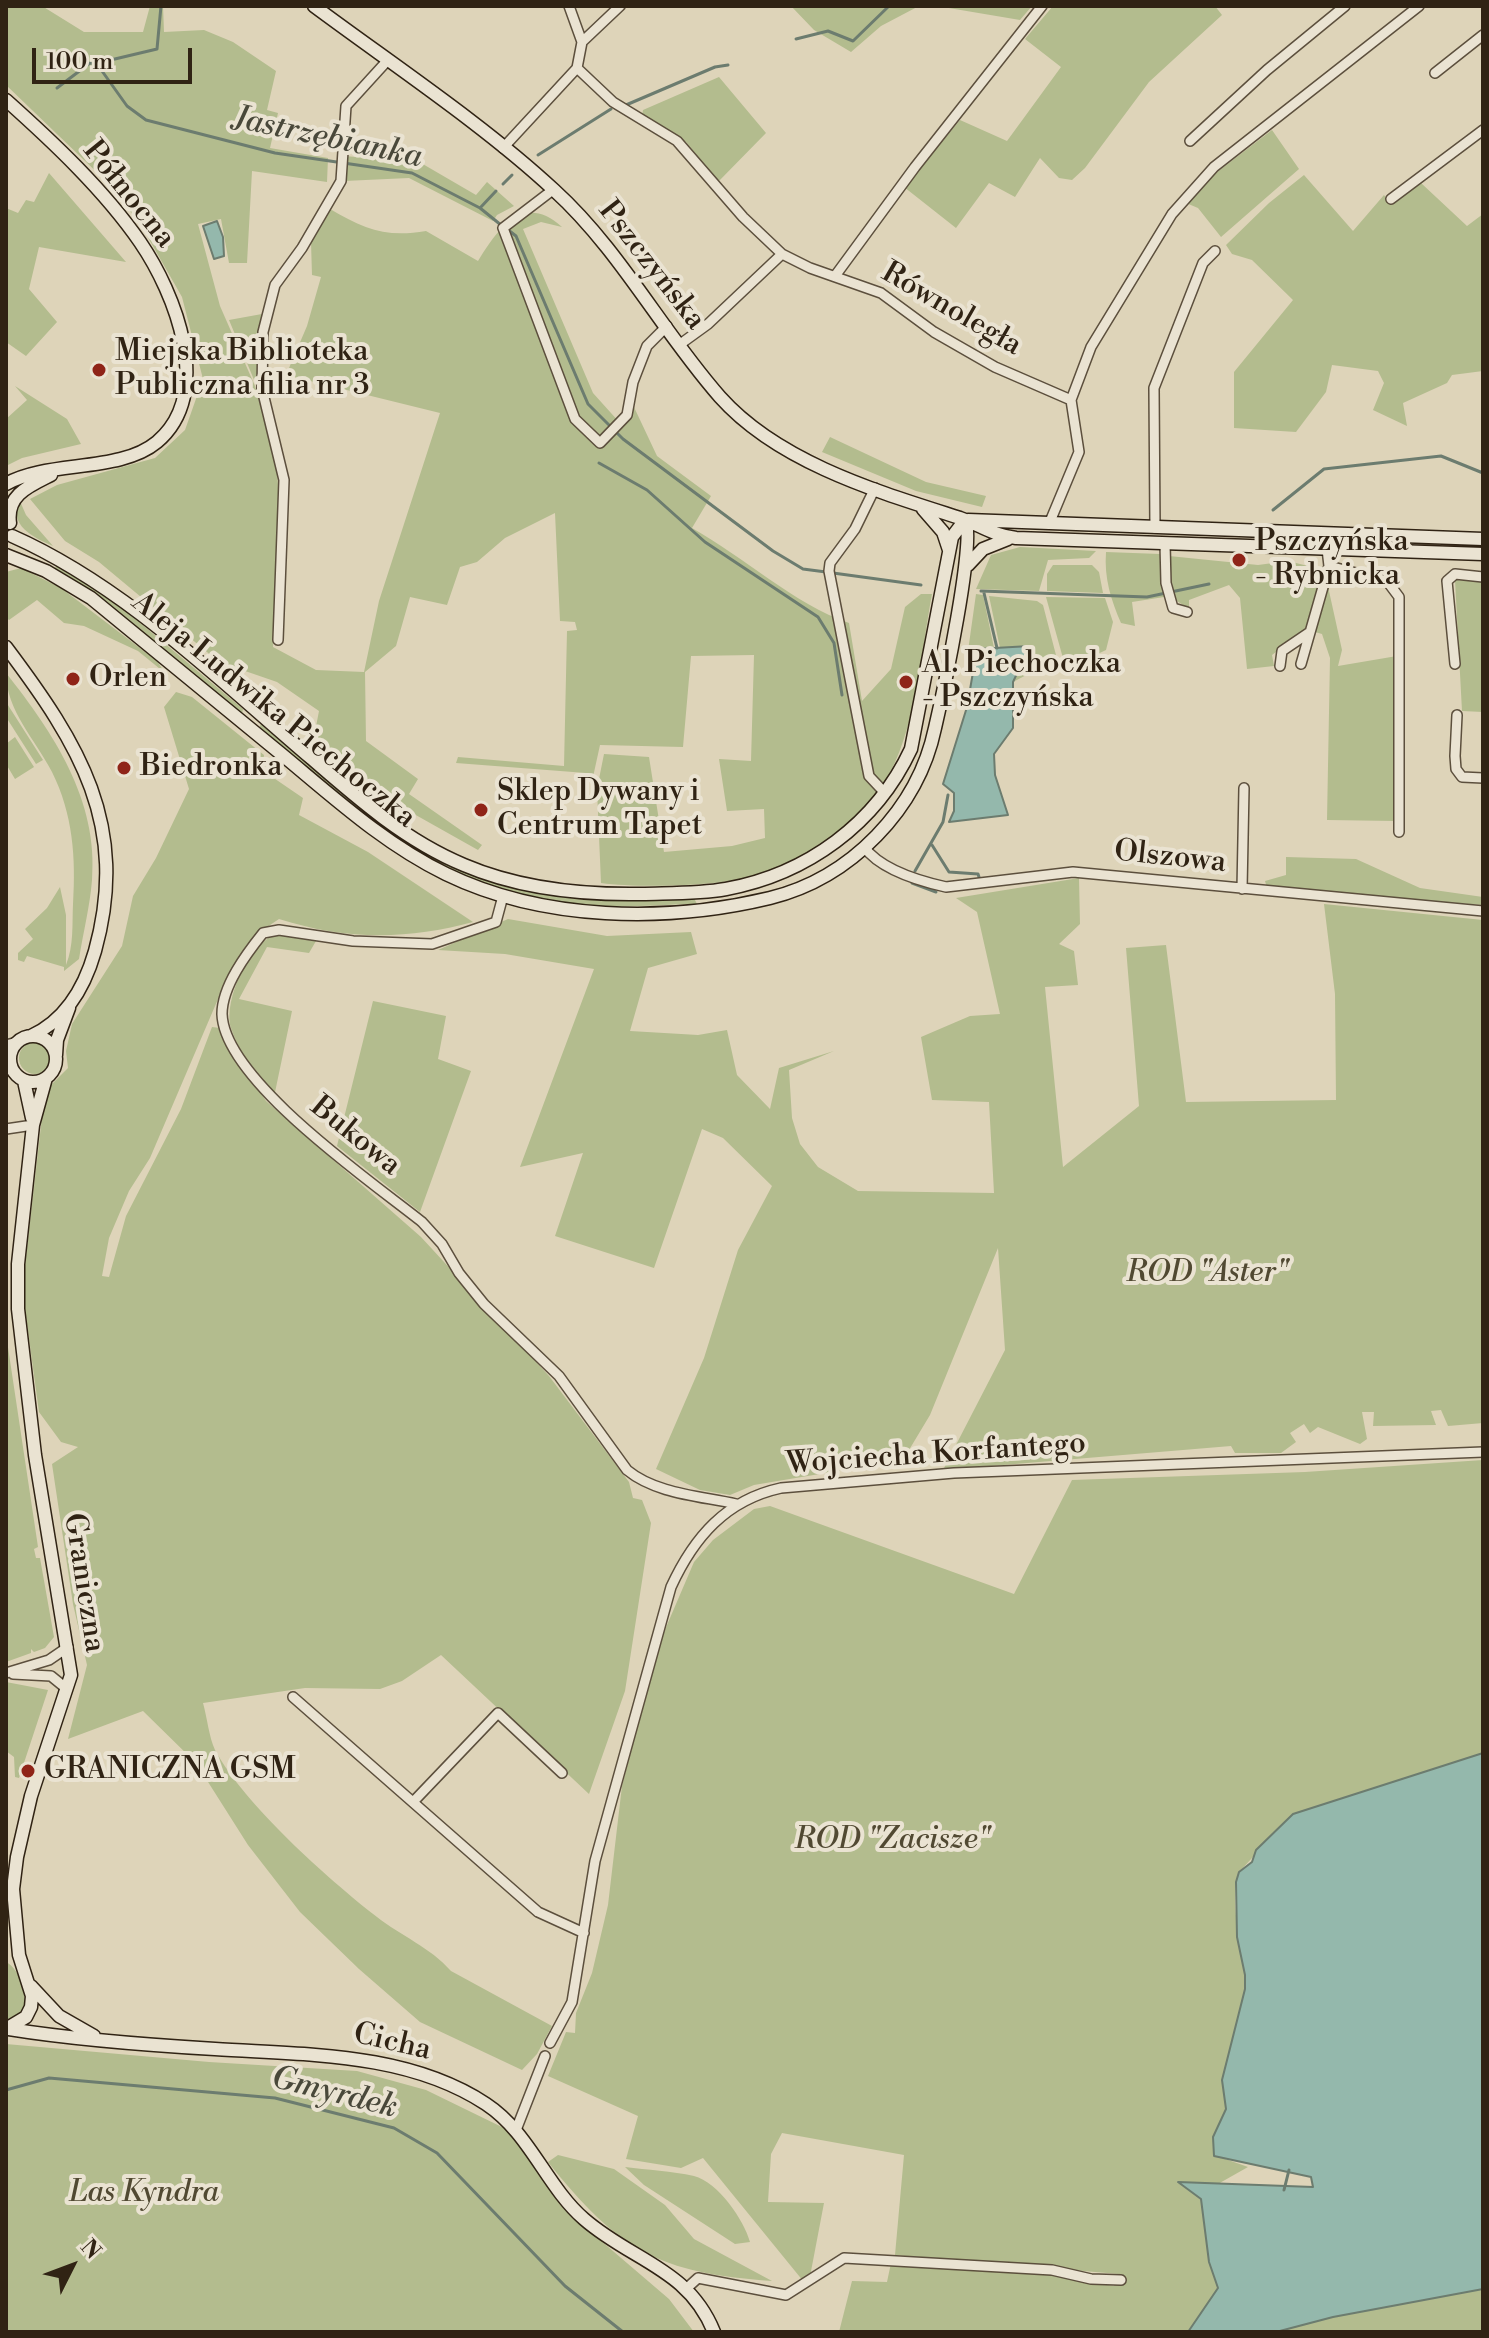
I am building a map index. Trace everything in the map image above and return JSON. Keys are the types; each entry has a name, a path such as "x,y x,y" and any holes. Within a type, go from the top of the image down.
{"street":[{"name":"Pszczyńska","path":"314,6 554,189 617,259 719,396 752,426 819,464 965,520 989,534 1016,538 1483,554"},
{"path":"503,148 577,68 582,42 569,6"},
{"path":"582,42 620,6"},
{"path":"835,276 915,167 1042,6"},
{"path":"1190,141 1267,70 1345,6"},
{"path":"1049,524 1079,452 1071,400 1091,347 1172,214 1214,167 1419,6"},
{"path":"1435,73 1483,35"},
{"path":"278,640 284,480 262,389 263,332 275,285 325,212 342,175 346,106 387,61"},
{"name":"Równoległa","path":"577,68 613,102 677,141 733,207 782,254 881,293 934,332 995,367 1071,400"},
{"name":"Północna","path":"6,100 65,157 140,242 173,309 186,357 184,403 157,442 117,458 33,474 6,484"},
{"path":"1391,199 1483,130"},
{"path":"554,189 507,225 575,419 600,443 627,415 633,382 647,346 667,326"},
{"path":"1155,528 1154,388 1203,263 1215,251"},
{"path":"679,345 708,324 782,254"},
{"path":"6,555 10,506 18,494 69,467"},
{"path":"875,488 855,529 829,568 869,776 884,792"},
{"path":"918,504 943,532 950,553"},
{"name":"Pszczyńska","path":"965,520 1483,539"},
{"name":"Aleja Ludwika Piechoczka","path":"6,555 46,571 91,598 301,771 403,849 443,873 503,896 549,907 595,911 717,908 798,889 864,847 908,797 930,751 966,568 970,531 965,520 952,537 911,749 863,819 804,862 768,878 712,891 591,894 525,884 443,856 376,813 102,584 9,525"},
{"path":"966,568 983,549 1016,538"},
{"path":"1165,544 1166,587 1173,608 1187,612"},
{"path":"1301,664 1329,566 1327,549"},
{"path":"1329,566 1387,581 1399,597 1399,832"},
{"path":"1455,664 1447,581 1455,574 1483,577"},
{"path":"1280,666 1282,651 1310,632"},
{"path":"6,647 59,722 97,801 108,855 97,943 91,965 70,1005 57,1040 56,1059 46,1078 24,1081 8,1062 11,1043 44,1030 70,1005"},
{"path":"1457,715 1456,769 1462,777 1483,778"},
{"path":"1242,889 1244,788"},
{"name":"Olszowa","path":"864,847 874,860 925,883 946,887 1073,872 1483,911"},
{"name":"Bukowa","path":"503,896 496,922 432,944 353,941 279,930 263,933 228,990 222,1012 225,1029 272,1100 422,1222 442,1244 459,1273 484,1304 559,1376 627,1470 638,1479 669,1489 736,1504"},
{"path":"31,1036 51,1044 56,1059"},
{"name":"Graniczna","path":"6,2029 26,2017 31,2007 28,1982 19,1955 13,1889 31,1796 71,1675 35,1455 18,1309 18,1264 33,1125 46,1078"},
{"name":"Graniczna","path":"24,1081 33,1125"},
{"path":"6,1129 33,1125"},
{"name":"Wojciecha Korfantego","path":"550,2043 572,2002 603,1826 671,1587 685,1557 736,1504 757,1493 781,1488 954,1473 1483,1452"},
{"path":"6,1673 49,1660 68,1647"},
{"path":"6,1673 51,1676 67,1689"},
{"path":"293,1697 538,1912 584,1933"},
{"path":"413,1802 498,1713 562,1773"},
{"path":"6,1918 13,1889"},
{"path":"6,1946 19,1955"},
{"path":"28,1982 59,2016 100,2039"},
{"name":"Cicha","path":"6,2029 100,2039 331,2055 380,2064 455,2088 486,2105 516,2130 582,2217 621,2246 661,2267 687,2288 714,2332"},
{"path":"516,2130 545,2056"},
{"path":"687,2288 698,2278 786,2295 844,2258 1052,2270 1091,2279 1121,2280"}],"green space":[{"path":"6,6 42,6 84,32 143,32 150,6 163,6 164,32 204,30 233,42 276,71 267,110 278,113 270,148 328,158 327,182 252,171 247,263 229,263 221,219 198,224 220,306 255,386 276,462 279,495 273,647 316,670 364,672 379,601 440,413 286,375 307,326 321,277 312,275 311,242 330,209 376,230 399,233 426,231 478,261 494,237 513,218 536,213 562,227 541,222 523,229 593,393 620,423 633,405 657,456 711,496 692,528 789,592 849,623 862,701 891,669 905,607 921,594 932,594 916,692 903,741 884,783 865,806 808,855 765,875 693,885 601,883 597,789 604,754 649,757 664,852 732,846 765,838 764,809 727,811 719,759 751,761 754,655 691,656 683,747 600,745 593,777 586,773 456,763 458,757 564,766 567,631 577,630 575,622 560,621 555,513 505,538 477,562 460,567 447,605 410,597 396,646 365,672 366,741 418,779 409,794 482,845 478,850 398,805 313,742 319,711 277,682 219,662 99,562 65,541 30,499 57,485 155,458 185,430 203,379 182,297 142,227 110,185 6,85"},
{"path":"791,6 919,6 881,26 851,52 814,30"},
{"path":"937,6 1032,6 1020,20"},
{"path":"1053,6 1215,6 1222,15 1149,82 1085,168 1072,180 1059,178 1040,158 1015,197 989,183 956,228 904,187 960,120 1007,141 1061,67 1025,39"},
{"path":"719,77 766,133 718,182 686,142 642,116 643,110"},
{"path":"1272,130 1299,169 1221,237 1198,208 1186,203 1208,179"},
{"path":"345,156 421,163 476,195 487,182 514,206 497,215 493,221 409,178 344,181"},
{"path":"49,173 126,262 39,247 29,289 57,322 26,356 6,342 6,208 18,213 26,200 34,202"},
{"path":"1304,175 1353,231 1384,195 1392,205 1421,183 1467,226 1483,214 1483,371 1452,375 1447,383 1403,403 1407,426 1373,410 1384,383 1378,371 1332,365 1326,392 1296,432 1234,428 1234,372 1293,300 1252,260 1232,254 1226,245 1269,203"},
{"path":"262,314 257,387 229,320"},
{"path":"15,386 67,419 81,444 22,458 6,466 6,419 27,400"},
{"path":"830,437 926,482 986,496 982,507 916,491 822,452"},
{"path":"19,499 26,515 53,546 24,529 17,516"},
{"path":"1020,547 1096,551 1089,558 1048,560 1039,591 976,589 991,555"},
{"path":"1106,552 1160,554 1164,597 1132,602 1135,626 1121,623 1117,614 1107,580"},
{"path":"1169,556 1258,565 1288,561 1320,569 1322,576 1305,630 1272,655 1274,666 1247,669 1240,598 1229,585 1189,600 1189,609 1174,599"},
{"path":"58,563 102,591 243,709 242,714 85,587 55,568"},
{"path":"1053,565 1092,565 1099,572 1103,593 1047,591 1047,574"},
{"path":"21,568 61,588 157,661 165,673 138,651 84,626 64,623 37,600 9,620 6,617 6,572"},
{"path":"1455,580 1483,581 1483,712 1462,711"},
{"path":"1327,582 1342,650 1338,666 1397,656 1396,821 1327,820 1330,658 1322,634 1315,632"},
{"path":"976,594 983,595 994,648 968,651"},
{"path":"989,596 1037,601 1043,605 1057,659 1013,682 1029,647 1000,648"},
{"path":"1046,597 1105,598 1113,622 1106,650 1066,669"},
{"path":"6,673 56,744 80,795 88,823 92,851 90,900 79,959 64,971 64,967 27,956 24,962 18,960 18,953 33,939 25,929 47,908 60,887 66,915 66,965 72,935 74,870 72,836 65,804 52,772 16,712 7,687"},
{"path":"176,692 192,697 264,755 262,770 303,798 299,815 368,852 473,922 424,932 376,935 328,931 279,919 255,938 227,978 150,1158 129,1191 109,1238 102,1276 109,1277 126,1216 181,1109 212,1027 220,1028 266,1101 421,1237 549,1376 629,1482 633,1498 642,1500 651,1523 625,1691 589,1794 441,1655 402,1681 380,1689 305,1688 203,1703 213,1745 228,1771 266,1817 312,1862 377,1917 434,1955 451,1971 552,2026 537,2054 522,2070 420,2022 359,1969 300,1912 248,1845 196,1763 143,1711 68,1739 87,1665 73,1604 52,1464 78,1447 61,1442 39,1412 25,1309 24,1274 45,1091 68,1068 66,1051 72,1024 122,946 133,896 156,858 189,789 164,707"},
{"path":"6,702 43,760 36,764 6,717"},
{"path":"261,723 369,813 444,860 485,878 530,891 579,899 694,898 697,904 617,906 558,903 497,889 459,874 423,855 356,808 259,730"},
{"path":"15,737 34,767 15,779 6,764 6,744"},
{"path":"1286,857 1356,859 1420,888 1483,897 1483,905 1267,888 1265,881 1286,875"},
{"name":"ROD \"Aster\"","path":"1079,878 1080,924 1059,944 1074,951 1078,985 1045,987 1063,1167 1139,1106 1126,948 1166,945 1186,1102 1336,1100 1335,994 1324,904 1483,920 1483,1423 1448,1426 1441,1410 1431,1411 1436,1425 1373,1426 1374,1412 1362,1412 1367,1439 1360,1444 1318,1427 1310,1433 1304,1424 1290,1433 1296,1442 1281,1453 1235,1453 1231,1446 943,1470 1005,1350 998,1248 930,1415 903,1460 754,1485 730,1495 700,1490 656,1469 704,1358 738,1250 772,1186 723,1138 702,1129 654,1268 555,1236 583,1153 520,1167 594,969 505,954 438,950 508,919 607,936 691,932 697,954 648,968 630,1031 698,1035 727,1030 737,1075 770,1109 779,1068 834,1051 789,1070 792,1118 800,1144 818,1167 858,1191 994,1193 989,1102 932,1100 921,1037 970,1016 1000,1014 977,912 956,898"},
{"path":"278,933 316,941 309,953 267,947 239,999 292,1011 274,1097 239,1047 230,1016 241,973 258,948"},
{"path":"373,1001 446,1016 438,1059 471,1071 420,1212 337,1146"},
{"path":"35,1042 47,1046 51,1058 47,1070 35,1074 23,1070 19,1058 23,1046"},
{"path":"6,1334 38,1547 34,1549 36,1558 40,1558 54,1637 45,1648 34,1652 31,1649 31,1653 6,1662"},
{"name":"ROD \"Zacisze\"","path":"1483,1460 1483,1753 1293,1814 1239,1872 1235,1899 1245,1990 1222,2080 1226,2109 1213,2137 1214,2155 1248,2167 1202,2193 1228,2286 1189,2332 839,2332 852,2281 887,2282 891,2263 1050,2275 1114,2286 1119,2274 895,2255 904,2155 782,2133 771,2154 768,2202 824,2203 808,2287 703,2158 681,2168 626,2159 638,2116 548,2076 566,2032 575,2033 576,2013 592,1973 608,1905 622,1786 664,1632 694,1562 713,1540 754,1509 770,1506 1014,1594 1072,1480 1305,1472"},
{"path":"6,1682 48,1690 19,1778 15,1777 14,1757 6,1751"},
{"path":"6,1962 16,1971 25,1999 22,2012 6,2022"},
{"name":"Las Kyndra","path":"6,2044 357,2071 426,2090 508,2130 540,2169 565,2210 669,2299 694,2332 6,2332"},
{"path":"558,2155 614,2169 665,2205 694,2239 772,2281 699,2272 644,2252 620,2237 573,2192 548,2162"},
{"path":"625,2167 677,2173 703,2180 729,2203 750,2242 735,2244 644,2185"},
{"path":"1483,2289 1483,2332 1234,2332"}],"water":[{"path":"217,221 223,237 224,256 214,259 203,226"},
{"path":"1030,646 1013,682 1013,728 994,754 995,775 1008,815 949,822 954,811 954,793 943,784 967,707 977,649"},
{"path":"1483,1753 1483,2289 1333,2317 1276,2332 1188,2332 1218,2288 1209,2262 1201,2199 1178,2182 1313,2187 1311,2177 1214,2156 1213,2137 1226,2109 1222,2080 1245,1989 1237,1937 1236,1882 1239,1872 1252,1862 1256,1850 1293,1814"}],"waterway":[{"path":"98,63 157,49 161,6"},
{"path":"796,39 828,31 853,41 889,6"},
{"name":"Jastrzębianka","path":"57,88 90,63 97,64 127,106 146,120 275,153 412,173 480,208 501,225"},
{"path":"626,105 715,67 728,65"},
{"path":"538,155 611,109"},
{"path":"503,184 512,175"},
{"path":"480,208 496,191"},
{"name":"Jastrzębianka","path":"507,229 516,236 588,404 623,439 773,551 803,569 826,572"},
{"name":"Jastrzębianka","path":"1273,510 1324,469 1441,456 1483,473"},
{"path":"599,463 647,490 705,542 818,617 834,643 842,695"},
{"name":"Jastrzębianka","path":"833,573 921,585"},
{"name":"Jastrzębianka","path":"981,591 1147,597 1209,584"},
{"path":"984,593 997,648"},
{"path":"915,871 943,822 948,795"},
{"path":"932,845 949,872 978,874 979,877"},
{"path":"912,883 936,892"},
{"name":"Gmyrdek","path":"6,2090 49,2078 275,2098 394,2128 437,2153 565,2286 623,2332"},
{"path":"1284,2190 1289,2170"}],"place":[{"name":"Miejska Biblioteka Publiczna filia nr 3","path":"99,370"},
{"name":"Pszczyńska - Rybnicka","path":"1239,560"},
{"name":"Orlen","path":"73,679"},
{"name":"Al. Piechoczka - Pszczyńska","path":"906,682"},
{"name":"Biedronka","path":"124,768"},
{"name":"Sklep Dywany i Centrum Tapet","path":"481,810"},
{"name":"GRANICZNA GSM","path":"28,1771"}]}
